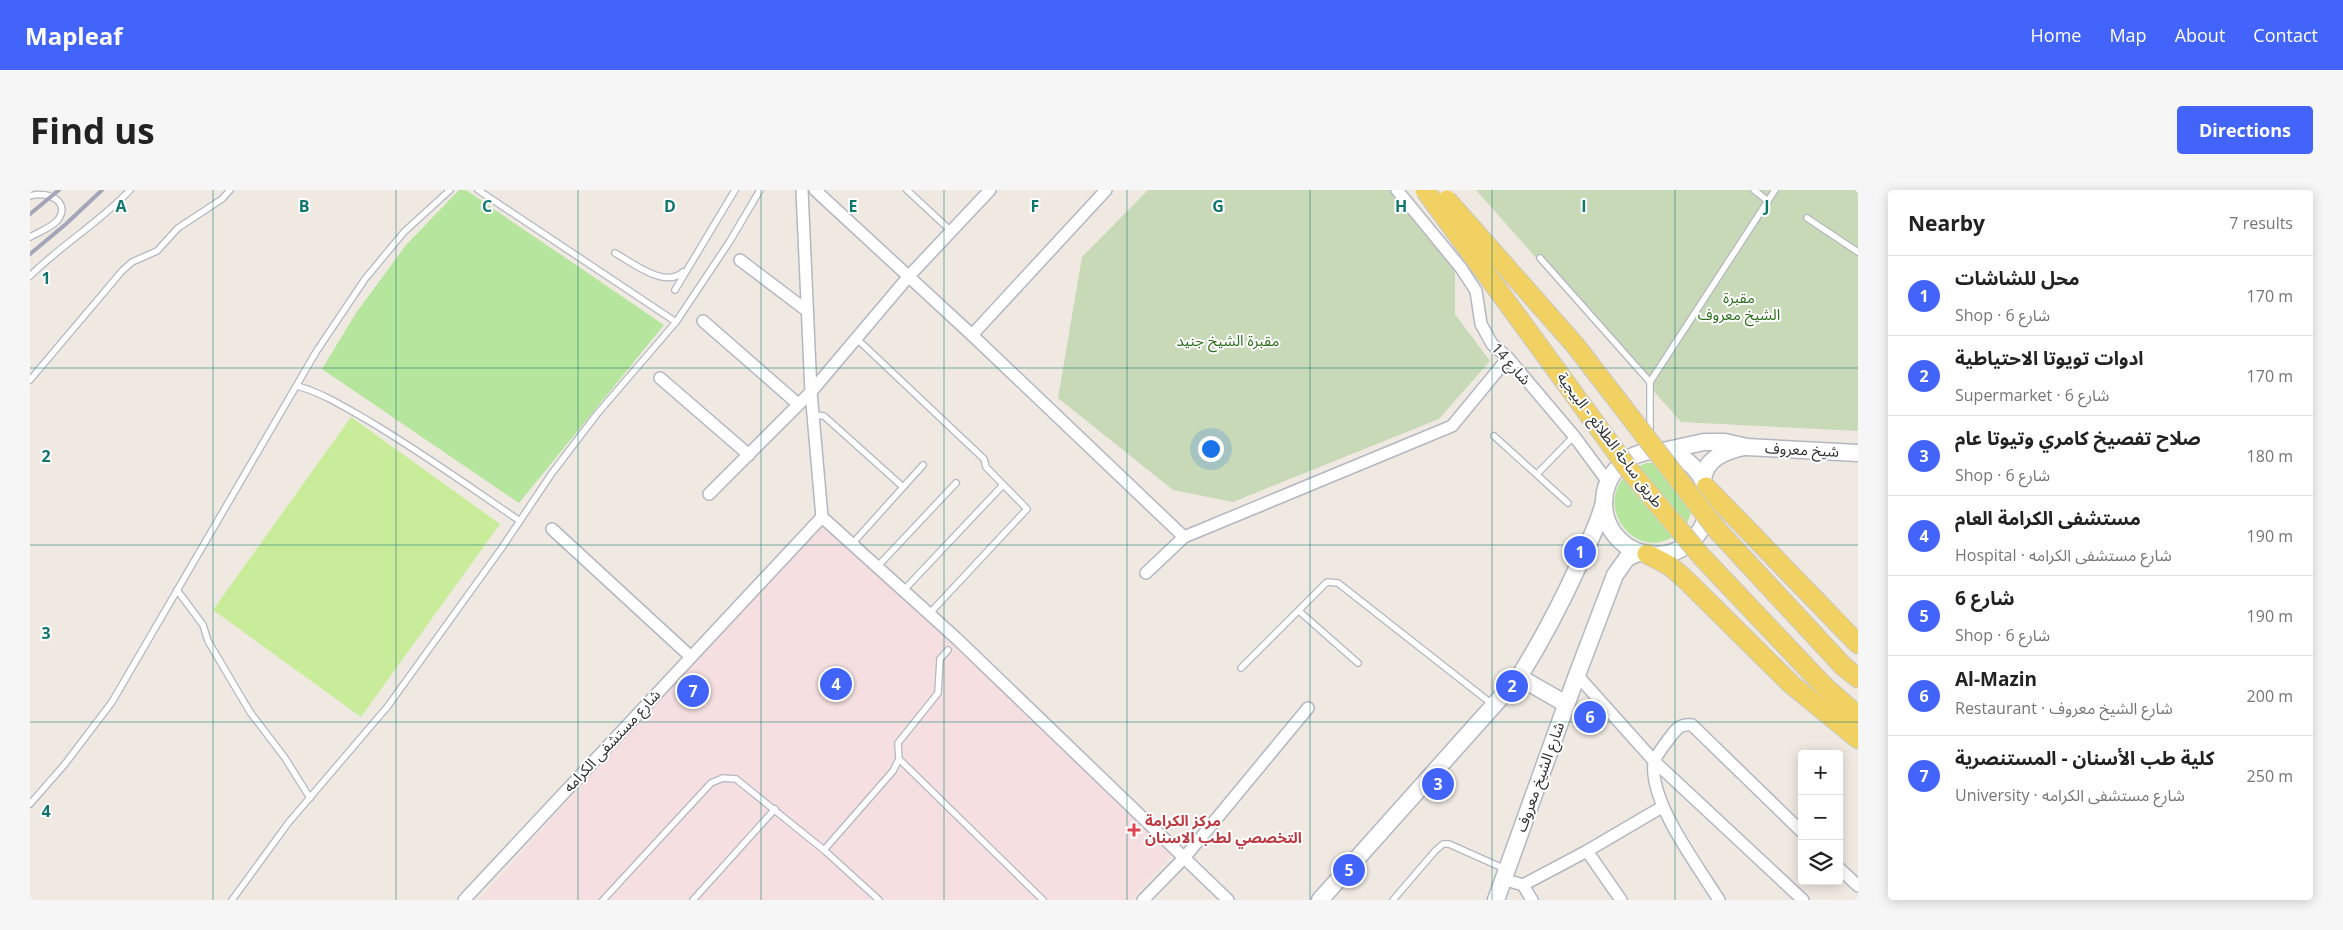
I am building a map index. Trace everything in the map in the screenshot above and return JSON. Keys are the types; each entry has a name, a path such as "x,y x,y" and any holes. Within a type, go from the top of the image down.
{"main road":[{"name":"طريق ساحة الطلائع - البيجية","path":"1425,190 1630,471 1702,557 1824,686 1858,716"},
{"name":"طريق ساحة الطلائع - البيجية","path":"1438,190 1574,345 1718,531 1843,666 1858,678"},
{"path":"1704,483 1858,644"},
{"path":"1644,553 1670,566 1685,579 1791,684 1858,740"}],"street":[{"path":"802,190 811,392 822,517 929,614 1228,900"},
{"path":"815,190 972,335 1184,537"},
{"path":"709,494 811,392 909,276 990,190"},
{"path":"972,335 1106,190"},
{"name":"شارع 14","path":"1397,190 1460,268 1476,291 1481,324 1492,344 1508,358 1574,436 1608,482"},
{"path":"740,260 806,310"},
{"path":"703,321 798,404"},
{"path":"1146,572 1184,537 1452,426 1508,358"},
{"path":"660,378 749,454"},
{"path":"1320,900 1519,677 1545,635 1565,594 1596,527 1608,482 1618,467 1632,456 1704,442 1725,442 1747,447"},
{"path":"1604,502 1606,515 1618,539 1644,553 1664,555 1679,550 1691,542 1701,530 1707,516 1709,501 1704,483 1704,472 1709,462 1732,450 1747,447"},
{"name":"شیخ معروف","path":"1747,447 1858,453"},
{"path":"1655,451 1680,456 1691,464 1704,483"},
{"name":"شارع مستشفى الكرامه","path":"464,900 822,517"},
{"path":"552,529 691,657"},
{"name":"شارع الشيخ معروف","path":"1496,900 1566,704 1615,575 1628,558 1644,553"},
{"path":"1577,675 1654,761 1803,900"},
{"path":"1519,677 1566,704"},
{"path":"1143,900 1184,858 1308,708"},
{"path":"1719,900 1662,807 1655,788 1654,761 1676,729 1685,724 1692,725 1798,828"},
{"path":"1523,885 1587,851 1662,807"},
{"path":"1587,851 1621,900"},
{"path":"1843,872 1858,886"},
{"path":"1505,874 1523,885 1532,900"}],"lane":[{"path":"30,276 130,190"},
{"path":"30,380 122,271 132,262 157,251 178,228 222,200 230,190"},
{"path":"30,804 65,764 112,702 316,352 365,279 404,232 450,190"},
{"path":"478,190 676,322"},
{"path":"675,290 735,190"},
{"path":"232,900 289,822 388,706 552,473 597,414 676,322 730,241 760,190"},
{"path":"907,190 951,231"},
{"path":"1754,190 1768,201"},
{"path":"1655,451 1650,382 1775,190"},
{"path":"30,196 38,191 50,192 59,200 61,212 56,222 30,237"},
{"path":"1807,218 1858,252"},
{"path":"615,254 653,274 667,278 679,277 689,267"},
{"path":"1540,258 1650,382"},
{"path":"856,338 984,459 986,467 1027,509 929,614"},
{"path":"297,386 311,390 336,402 403,441 520,521"},
{"path":"813,415 824,416 904,487"},
{"path":"1494,436 1568,503"},
{"path":"1537,474 1574,436"},
{"path":"852,544 923,465"},
{"path":"878,567 956,483"},
{"path":"903,591 1004,485"},
{"path":"1242,668 1327,582 1338,583 1494,705"},
{"path":"177,590 203,625 208,641 250,712 285,758 310,798"},
{"path":"1299,611 1358,663"},
{"path":"824,850 880,788 899,759 898,744 938,693 940,659 948,650"},
{"path":"899,759 1043,900"},
{"path":"603,900 711,783 724,778 736,779 775,809 879,900"},
{"path":"693,900 775,809"},
{"path":"1393,900 1435,850 1443,844 1449,844 1505,874"}],"shaded area":[{"path":"822,517 1175,851 1131,900 479,900"}],"green space":[{"path":"459,190 466,190 664,325 519,503 322,369 356,313 406,245"},
{"name":"مقبرة الشيخ جنيد","path":"1148,190 1399,190 1455,256 1455,314 1490,361 1439,419 1233,502 1173,490 1058,398 1082,257"},
{"name":"مقبرة الشيخ معروف","path":"1476,190 1858,190 1858,431 1681,422"},
{"path":"351,417 500,524 361,717 213,610"},
{"path":"1646,463 1659,463 1693,501 1691,513 1684,527 1671,538 1655,543 1640,540 1627,531 1618,519 1615,504 1617,489 1627,474"}],"railway":[{"path":"30,214 59,190"},
{"path":"30,254 102,190"}],"place":[{"name":"محل للشاشات","path":"1580,552"},
{"name":"مستشفى الكرامة العام","path":"836,684"},
{"name":"ادوات تويوتا الاحتياطية","path":"1512,686"},
{"name":"كلية طب الأسنان - المستنصرية","path":"693,691"},
{"name":"Al-Mazin","path":"1590,717"},
{"name":"صلاح تفصيخ كامري وتيوتا عام","path":"1438,784"},
{"name":"مركز الكرامة التخصصي لطب الاسنان","path":"1134,830"},
{"name":"شارع 6","path":"1349,870"}]}
